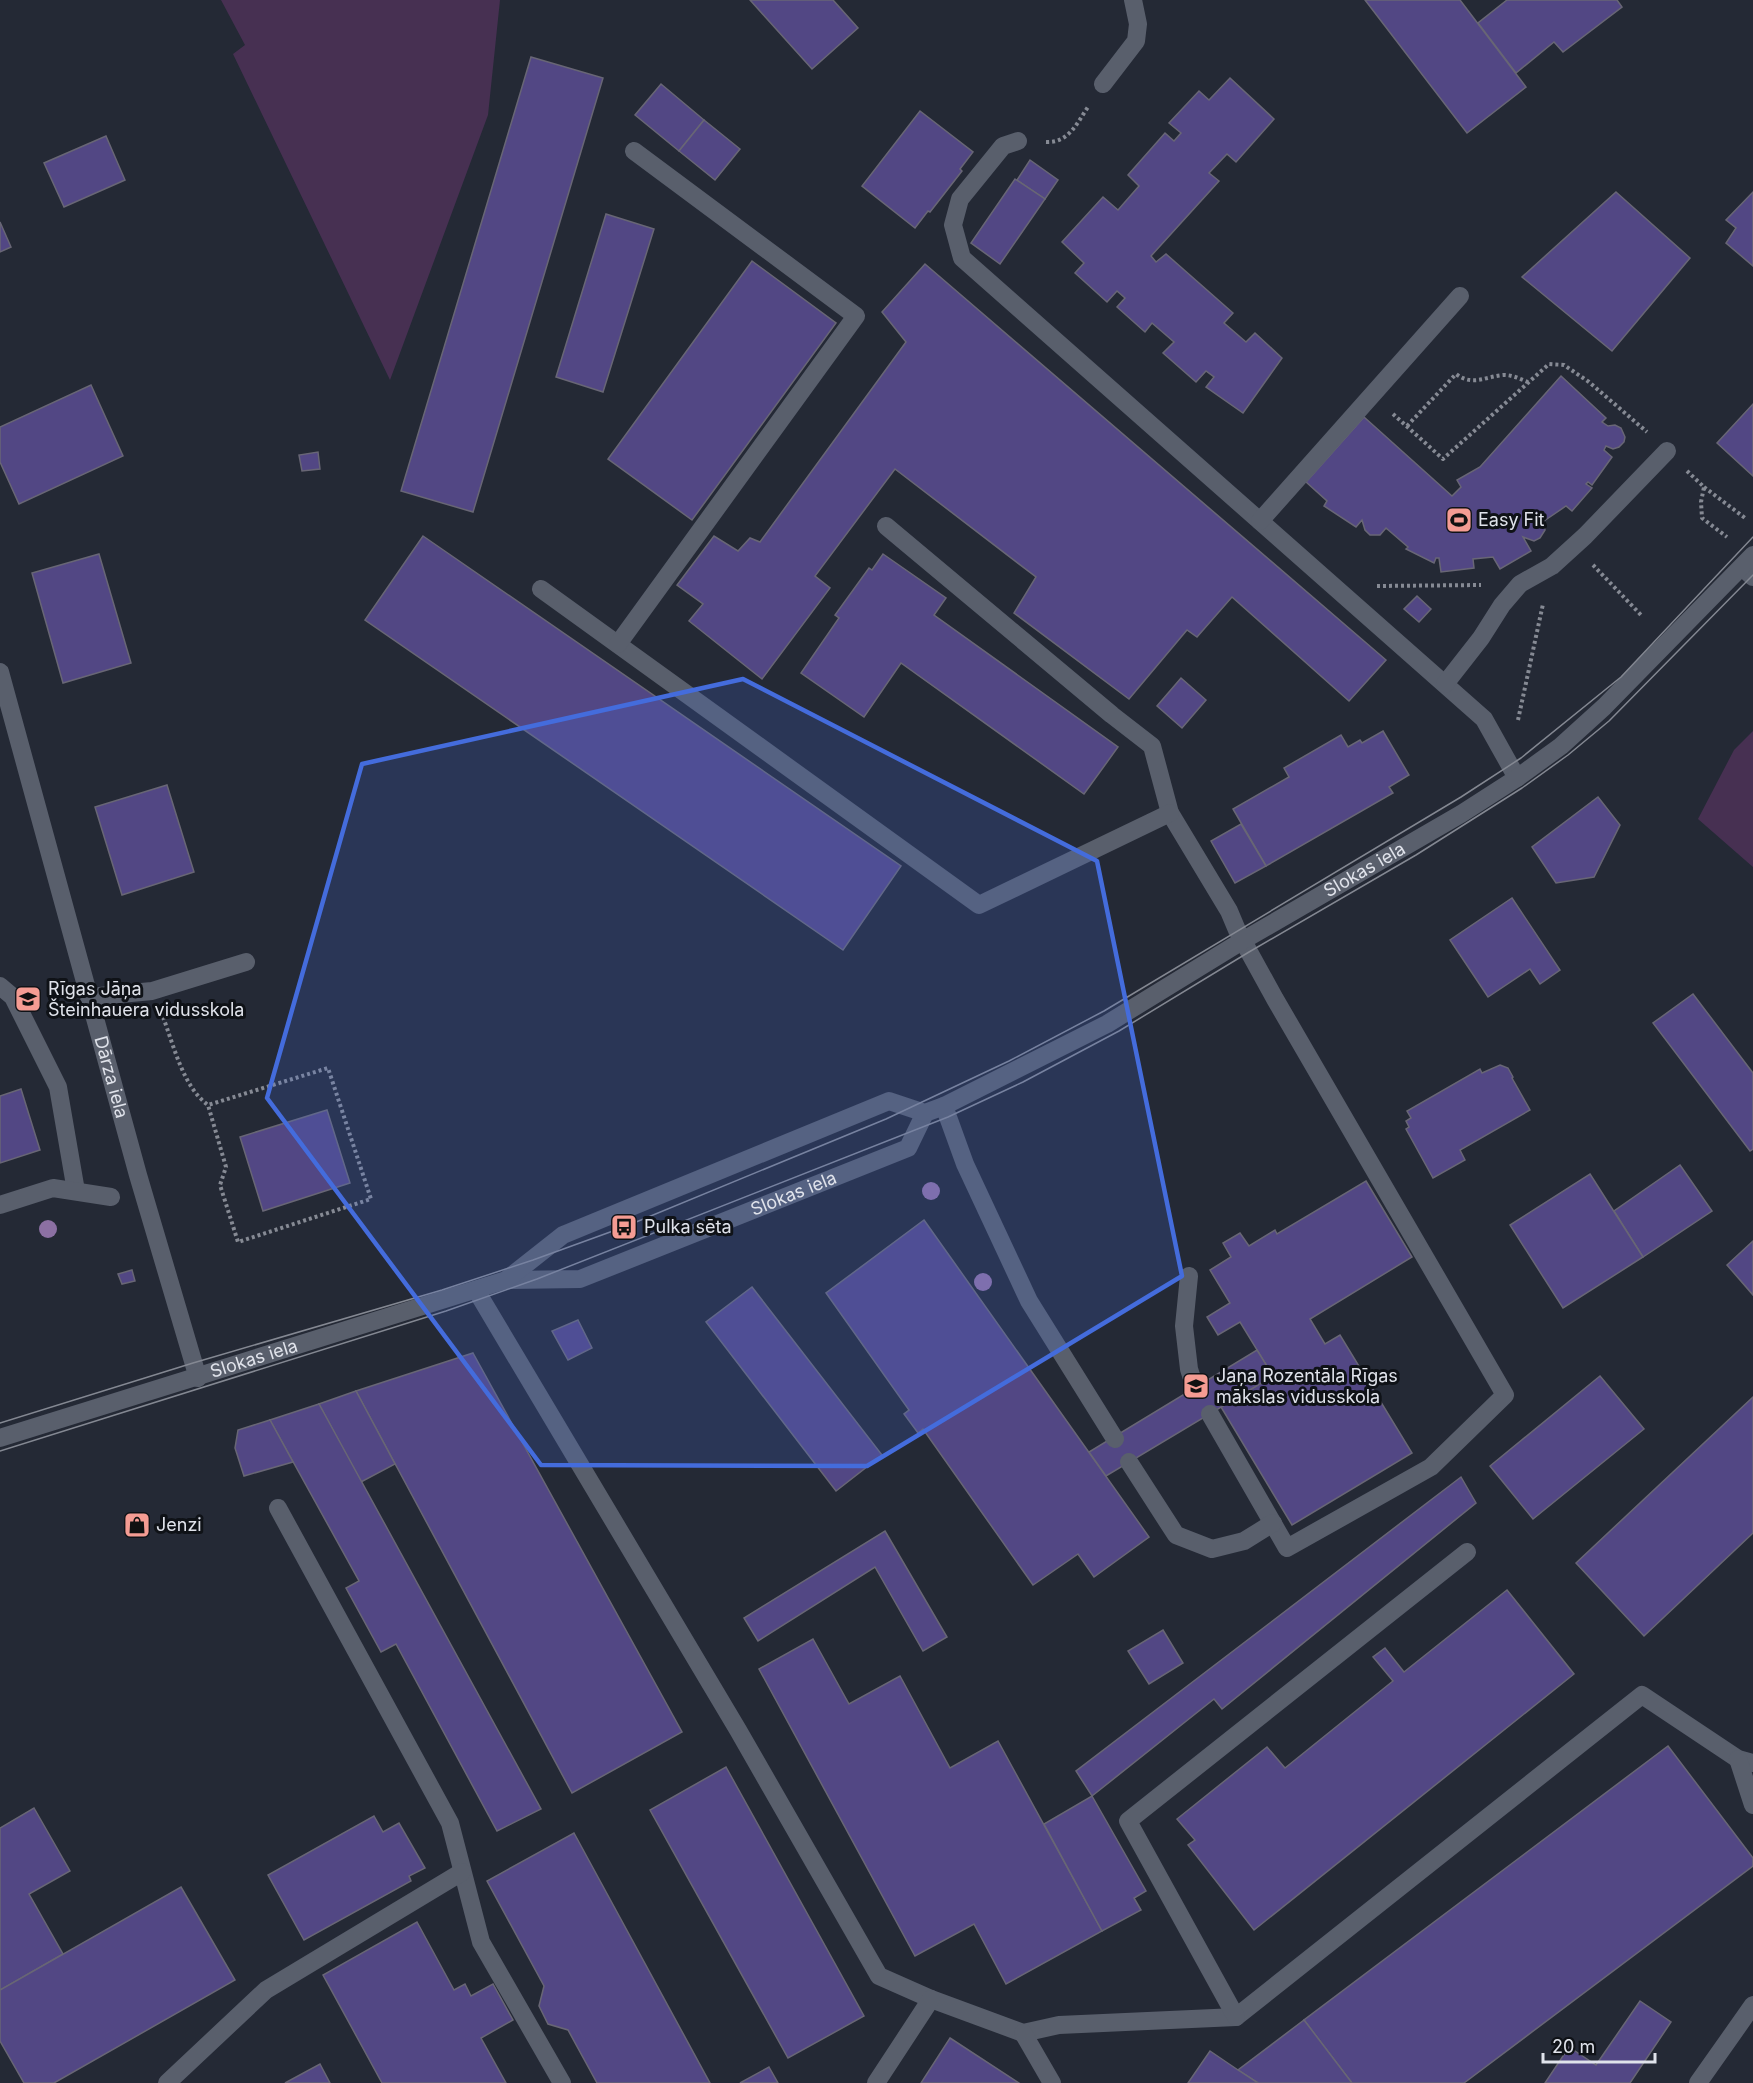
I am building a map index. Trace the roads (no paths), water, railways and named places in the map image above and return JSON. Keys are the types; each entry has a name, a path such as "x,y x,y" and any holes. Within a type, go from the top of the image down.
{"street":[{"path":"1103,84 1137,41 1138,24 1133,0"},
{"path":"1018,141 1003,146 960,199 953,225 962,258 1484,718 1517,778"},
{"path":"618,644 856,316 634,151"},
{"path":"1260,521 1460,296"},
{"path":"1445,684 1481,638 1502,605 1520,584 1552,566 1667,451"},
{"path":"886,526 1152,746 1170,813 1229,911 1242,941 1505,1395 1431,1467 1287,1548 1210,1414"},
{"name":"Slokas iela","path":"506,1280 563,1235 889,1101 925,1113 944,1106 1107,1024 1242,941 1461,814 1517,778 1561,746 1604,707 1749,567"},
{"path":"542,589 979,905 1170,813"},
{"name":"Dārza iela","path":"0,672 138,1175 198,1377"},
{"path":"89,997 153,991 246,962"},
{"path":"0,986 13,997 58,1087 76,1191"},
{"path":"944,1106 965,1164 1029,1301 1115,1438"},
{"name":"Slokas iela","path":"0,1438 506,1280 580,1279 908,1148 925,1113"},
{"path":"0,1205 53,1188 111,1197"},
{"path":"1189,1275 1184,1326 1195,1388"},
{"path":"476,1290 738,1730 879,1976 931,1999 1023,2033 1059,2025 1236,2017 1642,1695 1745,1761 1753,1805"},
{"path":"1129,1462 1176,1535 1212,1549 1244,1541 1273,1523"},
{"path":"278,1508 450,1823 481,1942 562,2083"},
{"path":"1236,2017 1128,1821 1467,1552"},
{"path":"167,2083 266,1990 462,1872"},
{"path":"876,2083 931,1999"},
{"path":"1698,2083 1753,2005"},
{"path":"1023,2033 1052,2083"}],"tram line":[{"path":"0,1423 193,1363 442,1290 533,1260 624,1227 886,1119 1009,1061 1104,1011 1461,797 1521,758 1621,677 1753,537"},
{"path":"0,1451 446,1311 537,1279 948,1117 1023,1082 1119,1031 1416,855 1522,788 1568,755 1609,721 1753,575"}],"place":[{"name":"Easy Fit","path":"1459,520"},
{"name":"Rīgas Jāņa Šteinhauera vidusskola","path":"28,999"},
{"name":"Pulka sēta","path":"624,1227"},
{"name":"Jaņa Rozentāla Rīgas mākslas vidusskola","path":"1196,1386"},
{"name":"Jenzi","path":"137,1525"}]}
